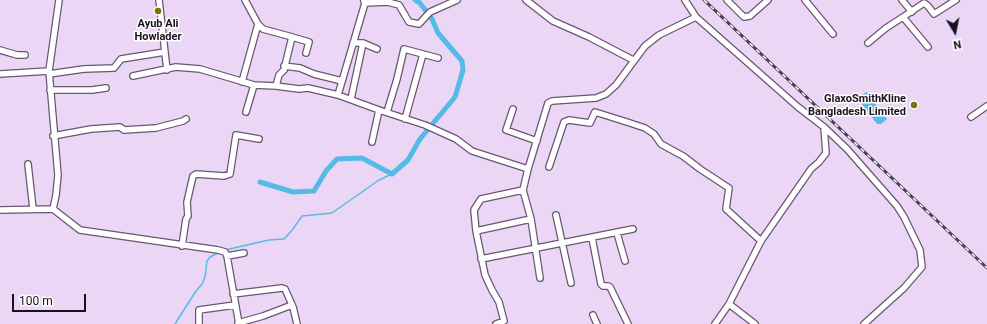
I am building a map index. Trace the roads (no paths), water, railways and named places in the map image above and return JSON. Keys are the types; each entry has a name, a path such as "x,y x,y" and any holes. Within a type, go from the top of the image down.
{"street":[{"path":"53,209 58,175 53,136 49,72 59,0"},
{"path":"160,0 167,70"},
{"path":"245,0 258,24 263,29 309,42 306,53"},
{"path":"338,95 364,2 388,2 399,6 409,22 419,24 428,14 457,0"},
{"path":"526,0 553,21 633,60"},
{"path":"685,0 696,17 798,107 824,127 847,149 897,206 904,217 920,250 922,267 904,288 864,324"},
{"path":"727,0 744,17 750,16 768,0"},
{"path":"805,0 833,34"},
{"path":"902,0 912,12"},
{"path":"868,43 886,28 924,4 934,14 956,0"},
{"path":"540,278 531,219 523,190 548,103 552,101 596,98 606,94 616,85 633,60 645,46 658,35 696,17"},
{"path":"904,17 928,47"},
{"path":"242,82 258,24"},
{"path":"276,86 279,75 284,70 292,37"},
{"path":"353,43 363,43 377,49"},
{"path":"351,99 363,43"},
{"path":"387,112 404,49 438,58"},
{"path":"0,50 17,55 25,55"},
{"path":"0,74 114,68 122,59 165,52"},
{"path":"405,119 423,54"},
{"path":"284,66 300,68 314,74 342,82"},
{"path":"133,76 176,67 200,68 254,85 308,88 338,95 425,125 456,139 472,151 528,169"},
{"path":"246,112 254,85"},
{"path":"50,90 92,90 106,88"},
{"path":"971,117 987,106"},
{"path":"513,109 506,130 537,141"},
{"path":"372,142 379,110"},
{"path":"549,167 564,122 569,120 590,123 595,112 637,126 654,134 661,144 683,156 700,170 729,188 726,209 761,241"},
{"path":"53,136 120,127 124,130 156,128 186,119"},
{"path":"715,324 729,304 761,241 811,168 819,162 826,153 824,127"},
{"path":"182,246 186,219 188,216 187,202 193,176 196,174 224,176 230,174 236,135 259,139"},
{"path":"28,164 34,209"},
{"path":"496,324 504,321 499,302 485,275 476,231 474,210 481,199 523,190"},
{"path":"0,210 53,209 80,230 182,246 218,250 226,254 244,253"},
{"path":"556,215 571,284"},
{"path":"476,231 531,219"},
{"path":"481,259 633,229"},
{"path":"617,232 624,261"},
{"path":"592,238 601,284 610,287 628,324"},
{"path":"226,254 238,323 263,316 292,305"},
{"path":"233,294 282,288 285,289 293,307 297,324"},
{"path":"729,304 756,324"},
{"path":"199,324 199,310 235,305"},
{"path":"593,315 597,324"}],"water":[{"path":"867,92 887,119 881,124 877,124 860,102 858,97"}],"waterway":[{"path":"260,182 293,192 314,191 326,171 337,159 362,158 392,174 408,160 420,139 455,97 463,70 462,61 438,33 432,19 423,7 415,0"},
{"path":"225,250 269,240 284,239 302,216 332,213 379,180 392,174"},
{"path":"175,324 202,284 205,277 207,261 210,257 220,252"}],"railway":[{"path":"704,0 987,268"}],"place":[{"name":"Ayub Ali Howlader","path":"158,11"},
{"name":"GlaxoSmithKline Bangladesh Limited","path":"914,105"}]}
